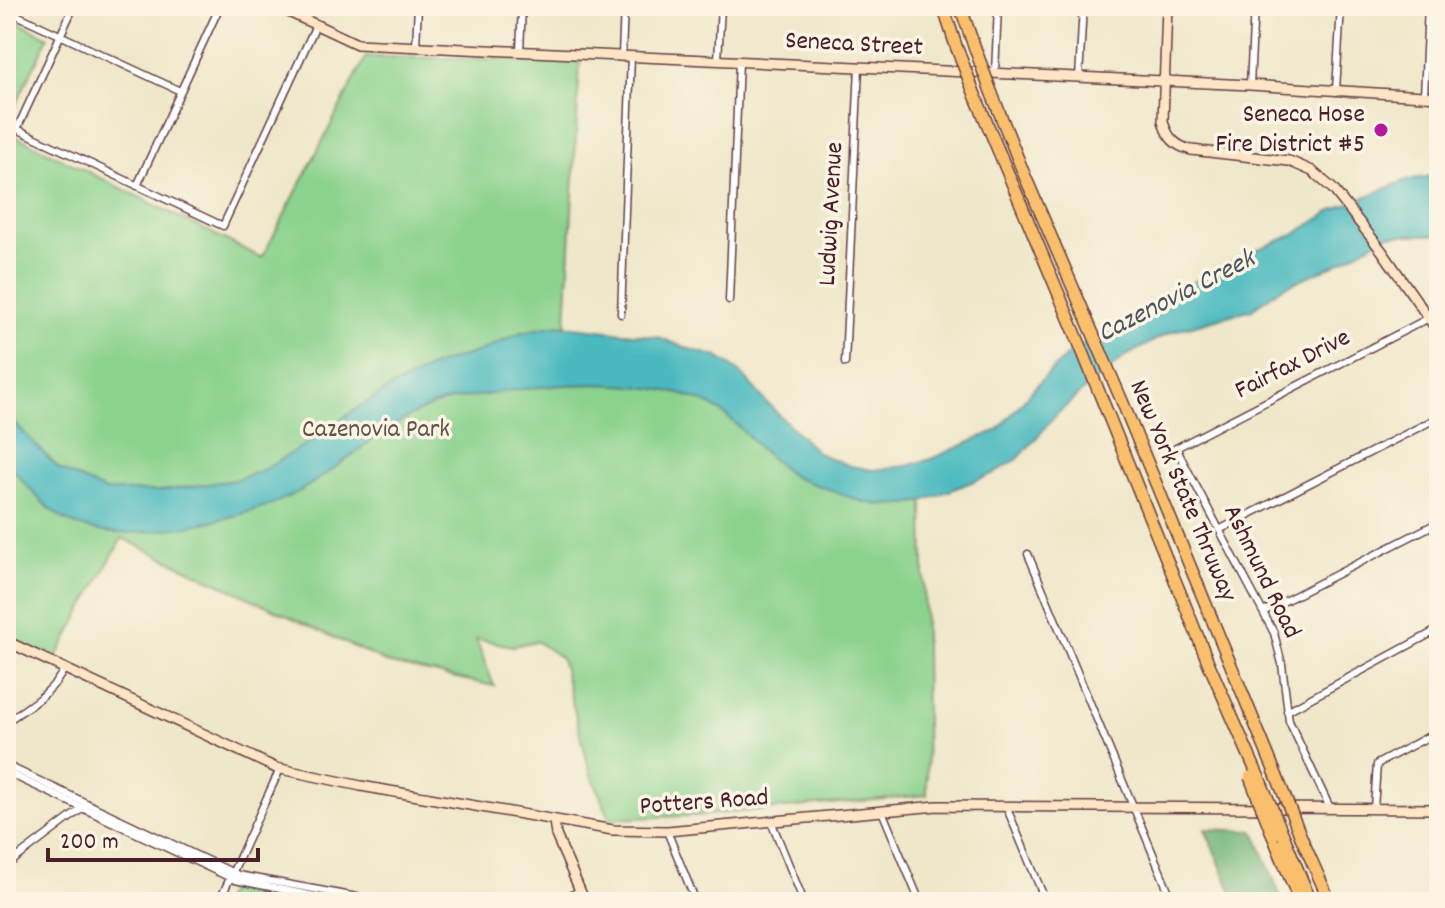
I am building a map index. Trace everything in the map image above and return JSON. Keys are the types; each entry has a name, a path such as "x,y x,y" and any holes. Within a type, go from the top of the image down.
{"highway":[{"name":"New York State Thruway","path":"943,6 975,95 1208,662 1214,690 1279,836"},
{"name":"New York State Thruway","path":"960,6 992,94 1330,902"},
{"path":"1279,836 1300,902"},
{"path":"1279,836 1311,902"}],"main road":[{"name":"Seneca Street","path":"276,6 357,44 1250,85 1439,97"},
{"path":"1167,6 1163,121 1168,135 1178,145 1191,150 1289,161 1312,171 1341,199 1382,251 1439,333"},
{"name":"Potters Road","path":"6,641 280,769 613,830 667,831 937,806 1439,809"},
{"path":"554,821 556,835 585,902"}],"street":[{"path":"74,6 17,129 223,226 316,25"},
{"path":"137,186 220,6"},
{"path":"416,46 418,6"},
{"path":"520,51 522,6"},
{"path":"621,314 626,55 624,6"},
{"path":"718,60 721,6"},
{"path":"995,73 998,6"},
{"path":"1079,78 1083,6"},
{"path":"1250,85 1254,6"},
{"path":"1336,90 1341,6"},
{"path":"1424,96 1428,6"},
{"path":"6,10 180,91"},
{"path":"729,300 739,61"},
{"name":"Ludwig Avenue","path":"845,363 859,67"},
{"name":"Fairfax Drive","path":"1176,448 1429,318"},
{"path":"1219,530 1439,417"},
{"name":"Ashmund Road","path":"1176,448 1279,647 1292,727 1330,808"},
{"path":"1263,612 1439,522"},
{"path":"1028,554 1173,902"},
{"path":"1287,711 1439,629"},
{"path":"6,722 52,688 64,669"},
{"path":"1374,809 1377,764 1439,731"},
{"path":"6,765 85,806"},
{"path":"219,902 280,769"},
{"path":"6,772 85,806 243,882 344,902"},
{"path":"6,866 85,806"},
{"path":"1006,806 1046,902"},
{"path":"882,811 920,902"},
{"path":"771,821 804,902"},
{"path":"667,831 696,902"},
{"path":"232,875 384,902"},
{"path":"275,902 307,888"},
{"path":"555,902 580,891"}],"green space":[{"path":"6,16 48,37 6,125"},
{"name":"Cazenovia Park","path":"366,57 580,60 565,342 722,404 836,492 873,504 923,501 927,795 707,815 610,819 590,772 561,658 536,641 513,646 476,639 494,686 390,664 122,538 55,660 6,637 6,131 262,258"},
{"path":"1205,829 1254,831 1283,902 1236,902"},
{"path":"233,883 276,894 264,902 222,902"}],"water":[{"name":"Cazenovia Creek","path":"1439,175 1439,235 1388,235 1334,265 1281,288 1252,309 1170,332 1126,356 1088,386 1055,416 1018,459 992,474 923,501 893,505 869,503 801,480 784,469 734,422 712,406 663,390 606,384 522,389 444,402 406,418 317,480 282,500 215,521 144,532 91,530 61,517 32,491 6,461 6,414 59,469 105,491 161,491 234,480 263,470 357,408 435,365 480,351 522,332 557,325 658,337 718,357 740,372 818,453 850,466 873,470 907,466 998,430 1069,353 1144,308 1244,255 1293,235 1335,209 1407,180"}],"place":[{"name":"Seneca Hose Fire District #5","path":"1381,130"}]}
